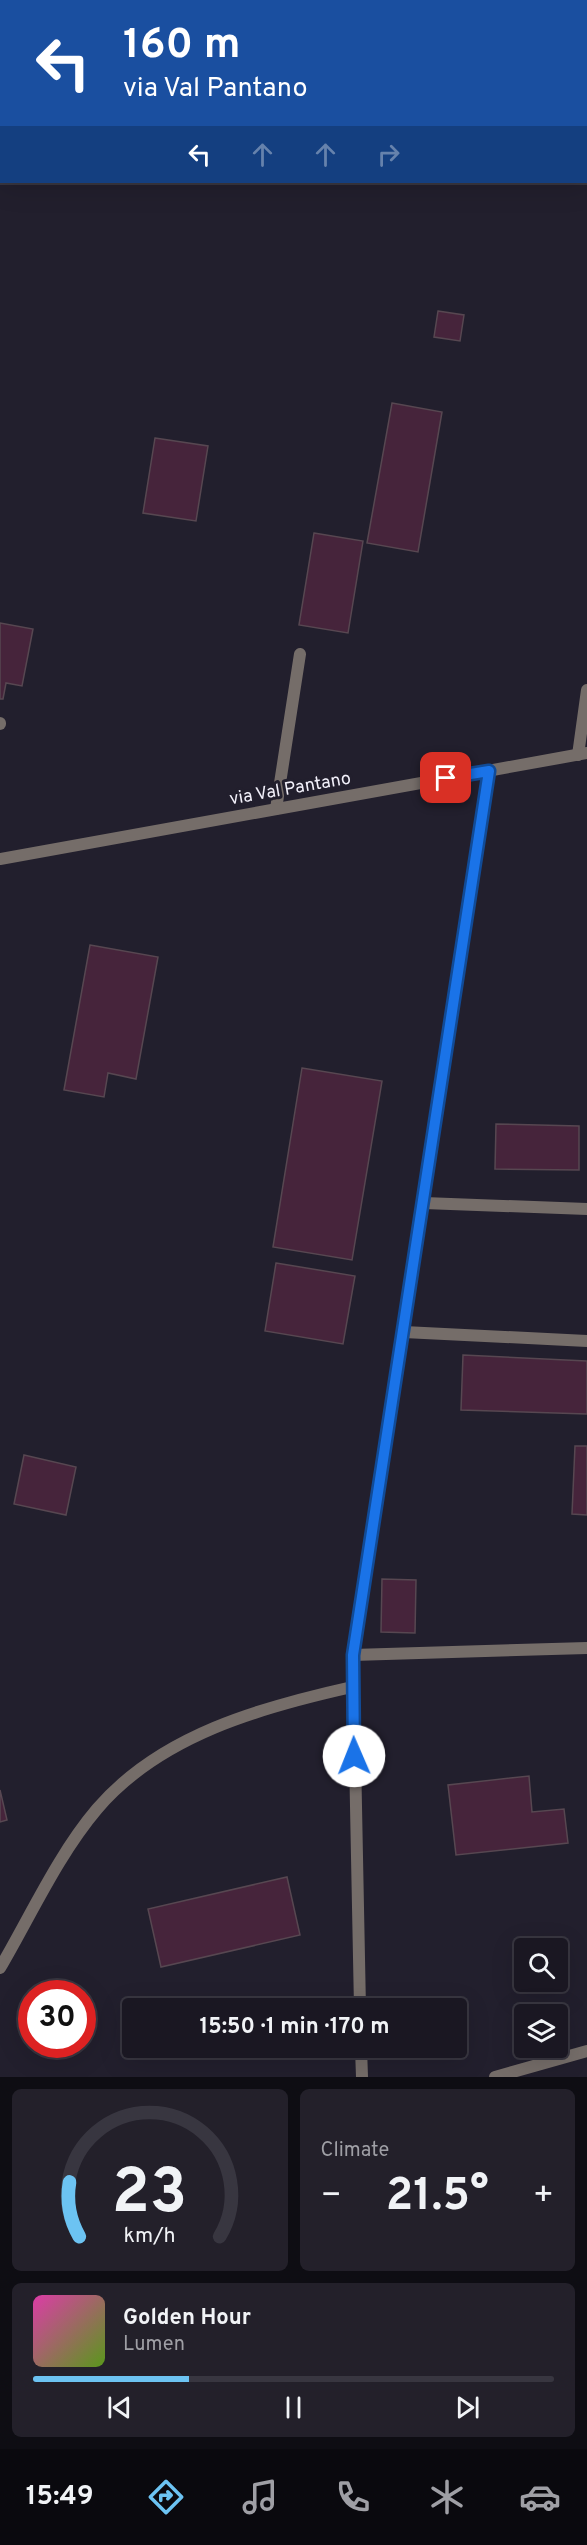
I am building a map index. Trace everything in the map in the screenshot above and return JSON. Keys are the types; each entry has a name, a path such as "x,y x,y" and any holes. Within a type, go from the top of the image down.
{"street":[{"path":"276,809 300,654"},
{"path":"583,754 587,690"},
{"name":"via Val Pantano","path":"0,859 583,754"},
{"path":"360,1998 353,1655 489,771"},
{"path":"424,1203 587,1209"},
{"path":"404,1332 587,1341"},
{"path":"353,1655 587,1648"},
{"path":"0,1968 74,1840 98,1808 125,1782 156,1759 246,1714 281,1703 352,1687"},
{"path":"495,2077 587,2051"},
{"path":"361,2058 362,2077"}],"building":[{"path":"438,311 464,315 460,341 434,337"},
{"path":"392,403 442,412 418,552 367,543"},
{"path":"155,438 208,446 196,521 143,513"},
{"path":"314,533 363,541 348,633 299,625"},
{"path":"0,623 33,629 22,686 6,683 3,699 0,699"},
{"path":"90,945 158,957 136,1079 108,1073 104,1097 64,1090"},
{"path":"302,1068 382,1081 352,1260 273,1247"},
{"path":"496,1124 579,1126 579,1170 495,1169"},
{"path":"276,1263 355,1276 343,1344 265,1331"},
{"path":"463,1355 587,1361 587,1414 461,1410"},
{"path":"575,1446 587,1446 587,1515 572,1514"},
{"path":"24,1455 76,1467 66,1515 14,1504"},
{"path":"382,1579 416,1580 415,1633 381,1632"},
{"path":"529,1776 532,1812 564,1809 568,1843 456,1855 448,1785"},
{"path":"0,1790 7,1820 0,1822"},
{"path":"287,1877 300,1935 161,1967 148,1909"}],"route":[{"path":"354,1756 353,1655 489,771 446,778"}]}
